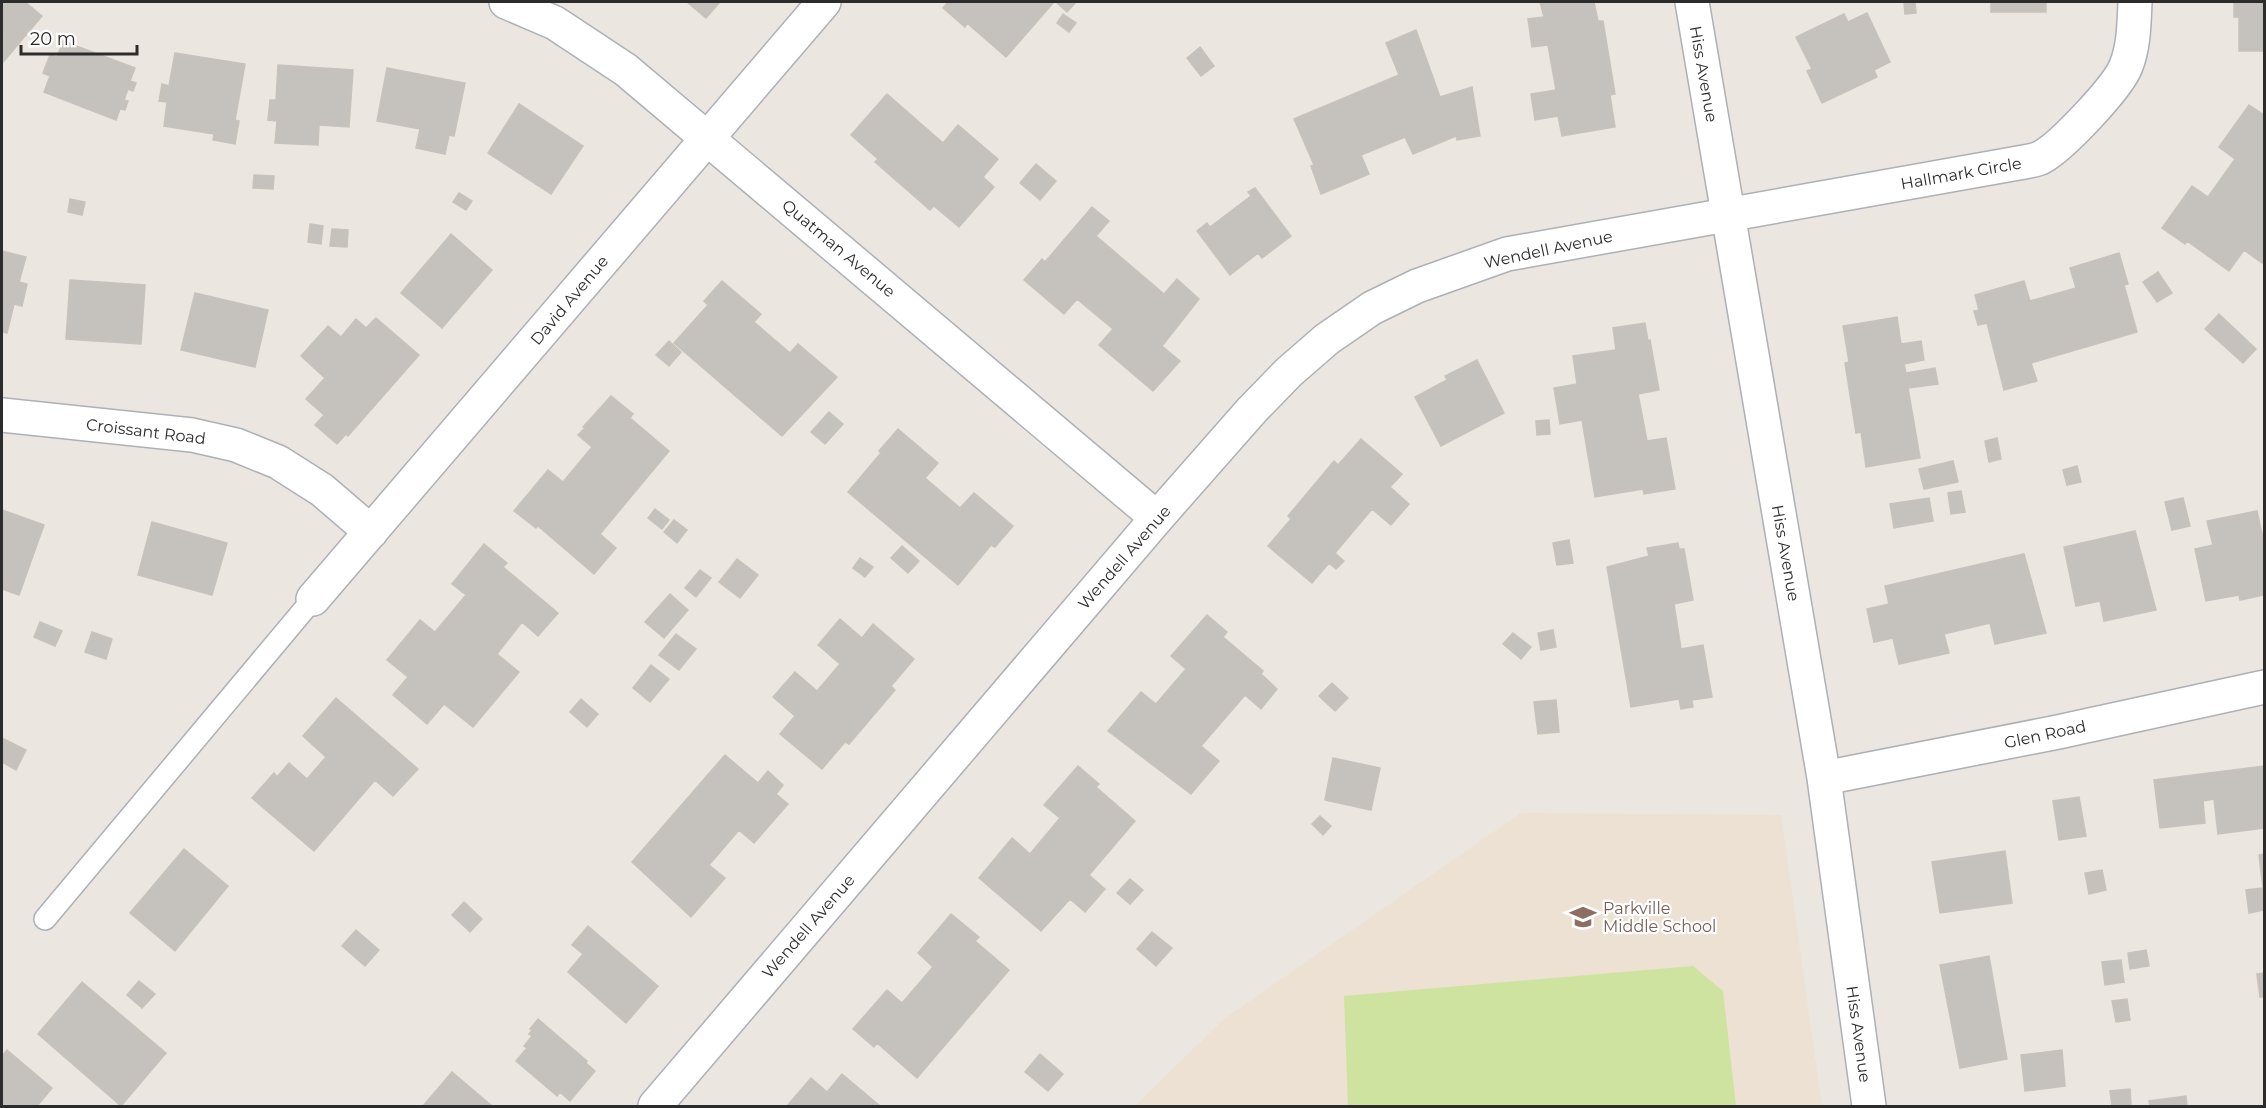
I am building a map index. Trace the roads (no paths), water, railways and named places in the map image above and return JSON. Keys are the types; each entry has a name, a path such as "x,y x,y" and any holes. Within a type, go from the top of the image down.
{"street":[{"name":"Quatman Avenue","path":"506,2 555,23 588,42 708,137 1157,518"},
{"name":"David Avenue","path":"314,599 824,2"},
{"name":"Hiss Avenue","path":"1692,2 1824,778 1869,1107"},
{"name":"Hallmark Circle","path":"1727,214 2043,157 2116,85 2126,66 2132,44 2135,2"},
{"name":"Wendell Avenue","path":"655,1107 1157,518 1288,372 1327,339 1372,308 1458,270 1507,254 1727,214"},
{"name":"Croissant Road","path":"2,415 192,435 236,445 278,462 322,490 370,532"},
{"name":"Glen Road","path":"1824,778 2058,732 2265,687"}],"lane":[{"path":"45,919 314,599"}],"place":[{"name":"Parkville Middle School","path":"1583,917"}]}
